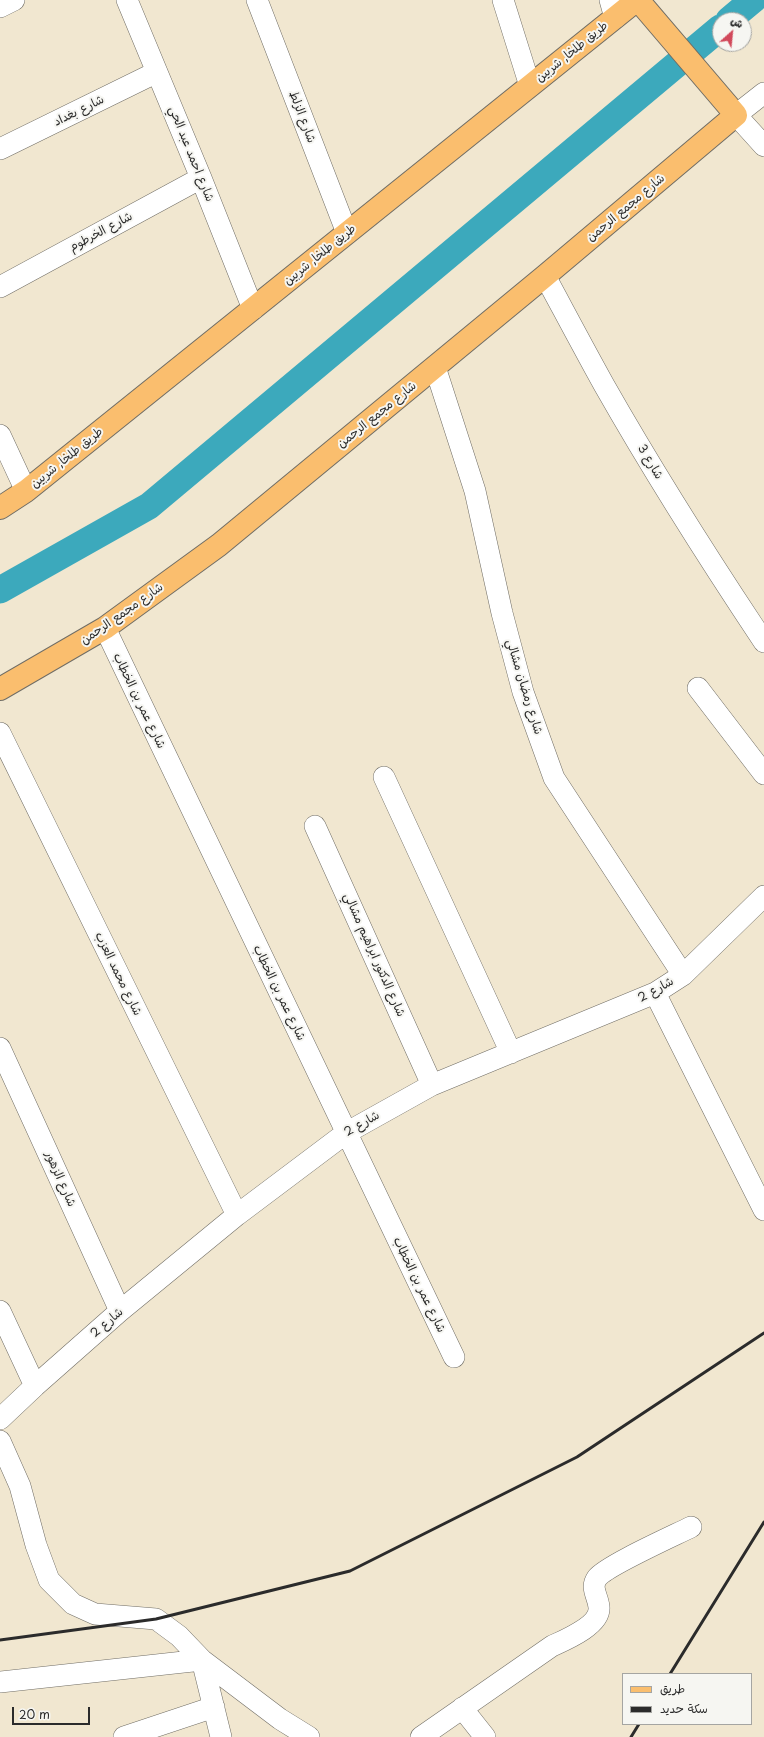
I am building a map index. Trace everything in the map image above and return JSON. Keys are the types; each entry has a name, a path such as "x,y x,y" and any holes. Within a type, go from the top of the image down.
{"main road":[{"name":"طريق طلخا, شربين","path":"0,508 26,491 530,86 613,9 638,0"},
{"path":"638,0 736,115"},
{"name":"شارع مجمع الرحمن","path":"0,689 105,628 219,545 545,276 736,115"}],"street":[{"path":"0,7 14,0"},
{"name":"شارع احمد عبد الحي","path":"127,0 201,178 253,309"},
{"name":"شارع الزلط","path":"257,0 347,233"},
{"path":"503,0 530,86"},
{"name":"شارع بغداد","path":"0,149 157,72"},
{"path":"764,93 736,115 764,146"},
{"name":"شارع الخرطوم","path":"0,287 201,178"},
{"name":"شارع 3","path":"545,276 604,385 651,464 721,577 764,642"},
{"name":"شارع رمضان مشالي","path":"435,367 475,491 502,613 523,692 554,778 683,975"},
{"path":"0,435 26,491"},
{"name":"شارع عمر بن الخطاب","path":"105,628 454,1358"},
{"path":"698,688 764,774"},
{"name":"شارع محمد العزب","path":"0,733 237,1215"},
{"path":"384,777 512,1053"},
{"name":"شارع الدكتور ابراهيم مشالي","path":"315,826 432,1085"},
{"name":"شارع 2","path":"0,1419 120,1311 237,1215 346,1133 432,1085 655,993 683,975 764,896"},
{"path":"655,993 764,1210"},
{"name":"شارع الزهور","path":"0,1048 120,1311"},
{"path":"0,1311 35,1386"},
{"path":"0,1441 20,1486 36,1546 49,1580 73,1604 95,1614 156,1619 179,1636 202,1660 280,1719 309,1737"},
{"path":"421,1737 552,1646 574,1636 590,1624 597,1616 599,1608 594,1589 594,1585 598,1577 614,1566 691,1527"},
{"path":"0,1682 202,1660"},
{"path":"202,1660 221,1737"},
{"path":"124,1737 214,1707"},
{"path":"462,1708 485,1737"}],"waterway":[{"path":"739,12 753,0"},
{"path":"0,590 149,506 712,35"}],"railway":[{"path":"0,1640 156,1619 350,1571 577,1457 764,1333"},
{"path":"671,1673 764,1522"},
{"path":"631,1737 638,1725"}]}
